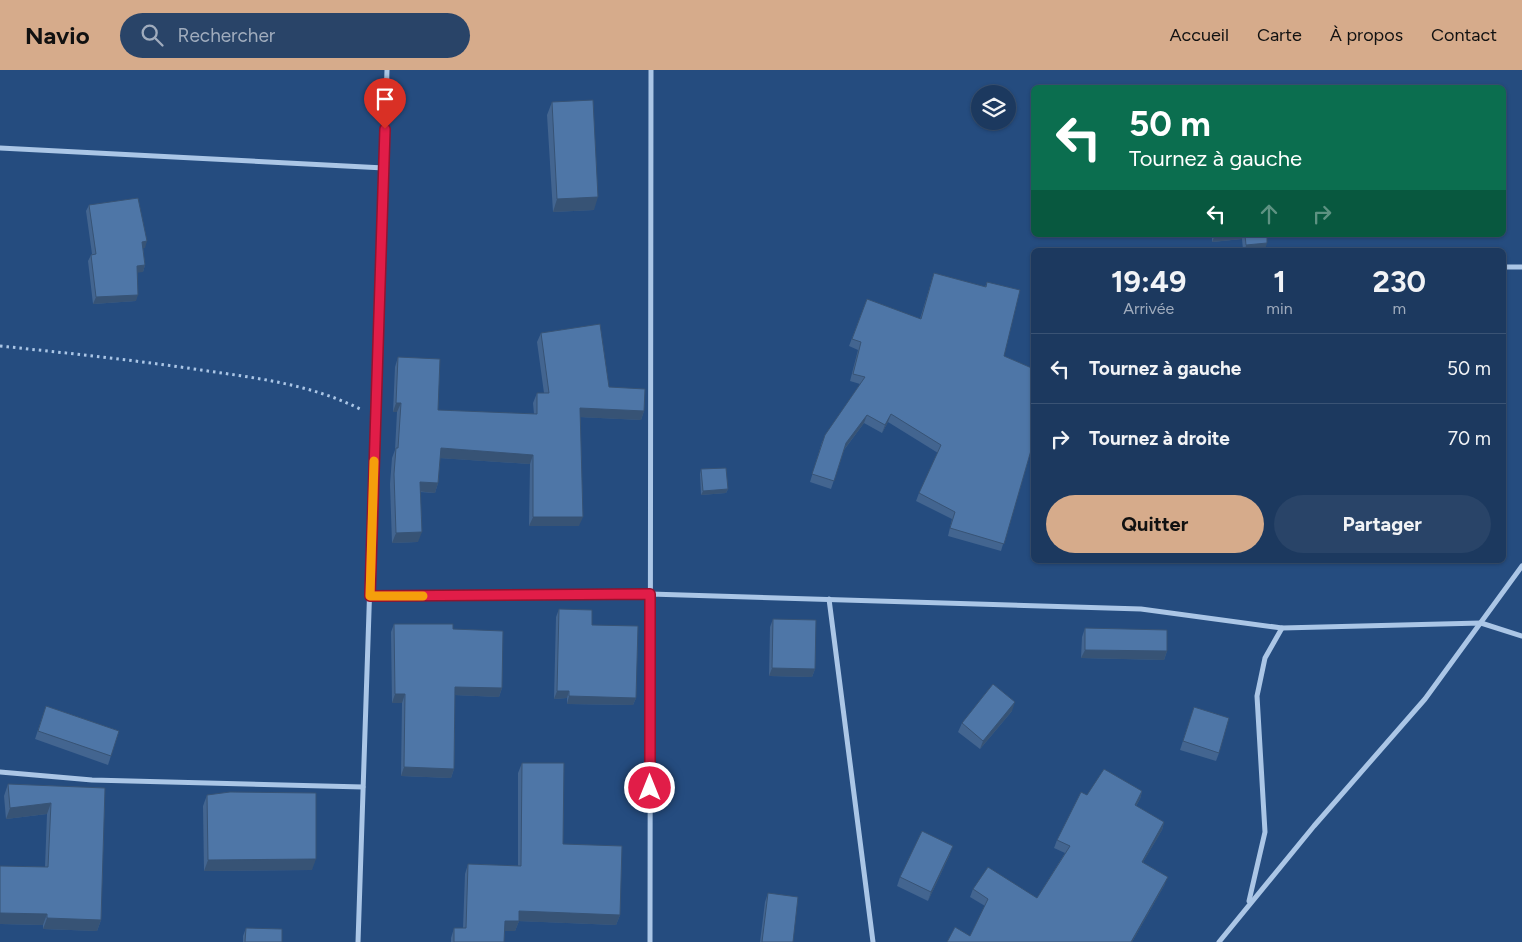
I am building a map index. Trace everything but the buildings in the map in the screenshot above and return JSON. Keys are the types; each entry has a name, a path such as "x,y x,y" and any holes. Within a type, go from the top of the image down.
{"street":[{"path":"358,942 387,70"},
{"path":"650,942 651,70"},
{"path":"0,148 384,168"},
{"path":"1506,267 1522,266"},
{"path":"1219,942 1249,902 1425,699 1522,566"},
{"path":"370,596 650,594 1141,609 1282,628 1481,623 1522,636"},
{"path":"829,599 874,942"},
{"path":"1249,902 1265,832 1257,696 1265,658 1282,628"},
{"path":"0,772 92,780 363,787"}],"path":[{"path":"0,346 120,358 303,386 341,400 375,416"}],"slow traffic":[{"path":"374,461 370,596 423,596"}],"route":[{"path":"385,129 370,596 650,594 650,788"}]}
